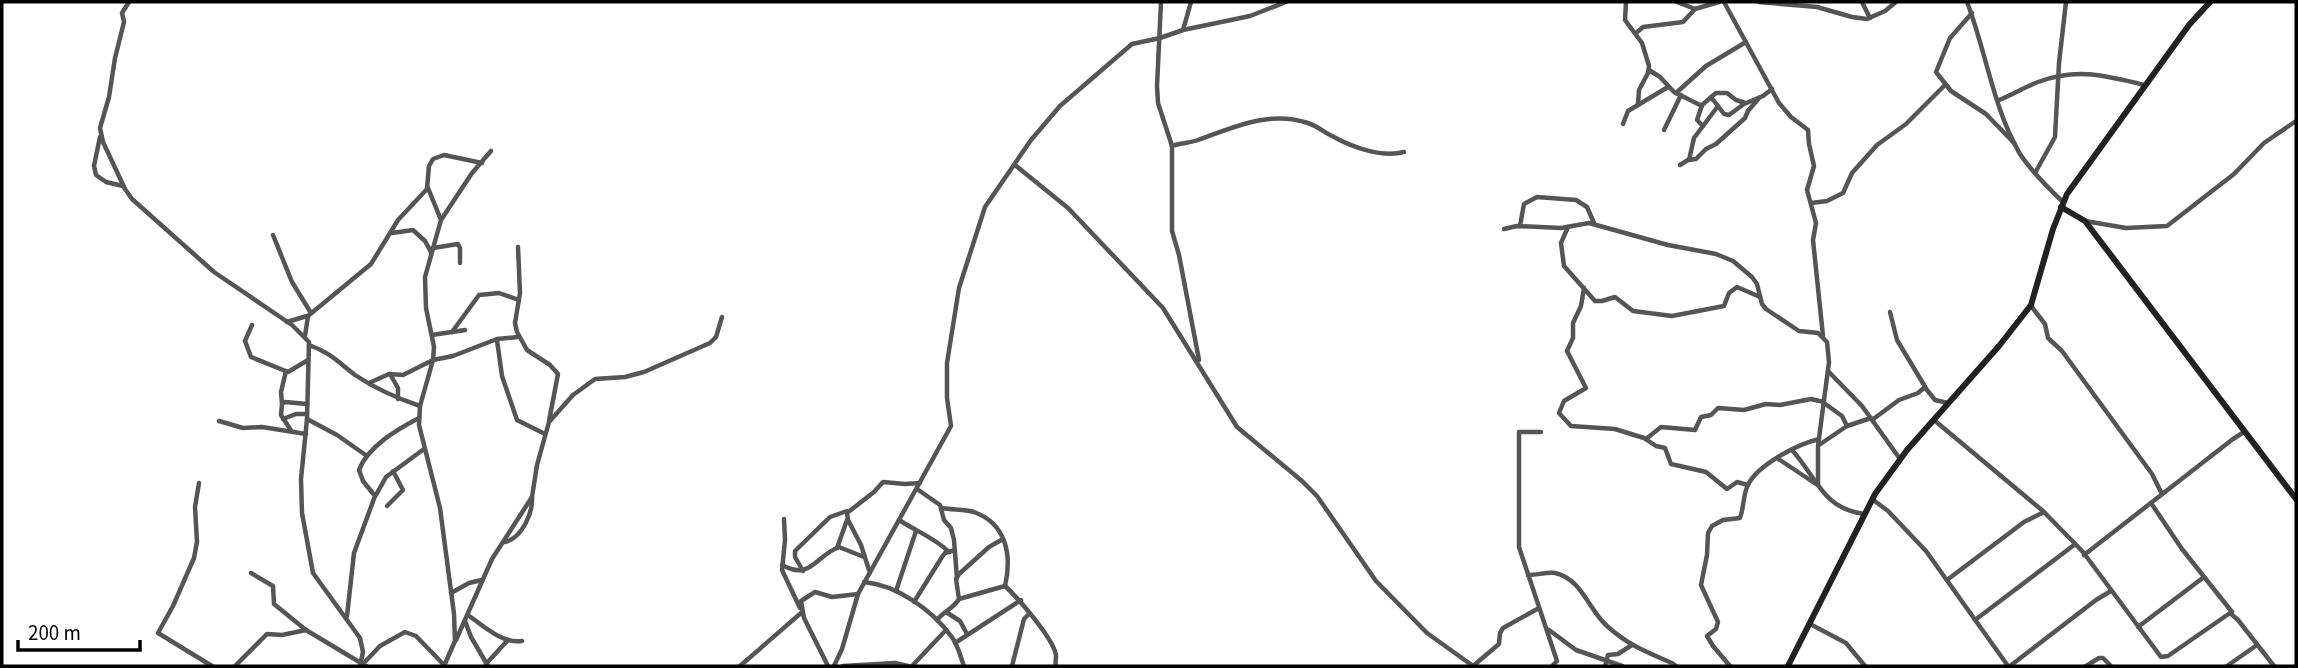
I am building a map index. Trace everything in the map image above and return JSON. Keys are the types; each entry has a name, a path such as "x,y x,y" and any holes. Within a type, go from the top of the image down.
{"street":[{"path":"129,2 122,13 124,22 109,97 100,124 101,134 123,186 132,200 214,272 287,322 305,337 309,345 301,504 310,560 318,582 360,638 363,665"},
{"path":"1161,2 1157,62 1158,103 1172,146 1173,236 1200,365"},
{"path":"1183,30 1191,2"},
{"path":"834,666 858,594 951,426 947,398 947,363 959,288 985,207 1031,140 1060,106 1132,44 1250,16 1286,2"},
{"path":"1626,2 1625,20 1642,43 1649,70 1660,77 1668,87 1702,106"},
{"path":"1677,2 1695,9"},
{"path":"1636,33 1643,26 1682,22 1695,9 1719,2"},
{"path":"1724,2 1784,109 1808,130 1814,166 1807,190 1816,223 1813,240 1823,336 1829,355 1818,446 1819,486"},
{"path":"1759,2 1817,7 1860,19 1870,18 1896,2"},
{"path":"1862,2 1870,18"},
{"path":"1968,2 2016,144 2035,174 2062,204 2085,221 2296,499"},
{"path":"2035,174 2055,136 2066,2"},
{"path":"1788,666 1872,499 1900,459 2031,305 2062,204 2097,150 2189,25 2210,2"},
{"path":"1972,13 1952,34 1936,72 1951,91 1986,114 2007,138 2016,144"},
{"path":"1664,130 1679,94 1706,65 1746,42"},
{"path":"1638,104 1640,86 1649,70"},
{"path":"1999,100 2038,82 2083,73 2145,86"},
{"path":"1811,203 1827,201 1843,193 1852,173 1877,145 1906,124 1945,85"},
{"path":"1623,124 1626,114 1638,104 1668,87"},
{"path":"1711,97 1726,116 1729,116 1745,103 1772,89"},
{"path":"1703,126 1697,120 1702,106 1711,97 1724,92 1745,103"},
{"path":"1680,165 1696,159 1735,128 1759,98"},
{"path":"1689,160 1693,140 1718,106"},
{"path":"1172,146 1239,124 1280,119 1307,122 1335,138 1372,152 1389,155 1404,152"},
{"path":"2085,221 2126,228 2168,226 2234,174 2264,143 2296,121"},
{"path":"101,134 94,166 96,175 106,182 123,186"},
{"path":"455,641 440,508 424,449 419,418 433,360 424,287 441,220 491,151"},
{"path":"441,220 428,187 429,166 436,157 452,156 482,163"},
{"path":"1015,165 1068,208 1151,295 1171,320 1242,433 1317,496 1376,580 1438,642 1473,666 1501,642 1500,632 1503,628 1539,608"},
{"path":"287,322 310,315 371,264 398,220 428,187"},
{"path":"1520,226 1524,204 1537,197 1581,202 1587,207 1594,223"},
{"path":"1504,229 1520,226 1550,229 1594,223 1668,245 1716,254 1752,277 1766,309 1799,331 1823,336"},
{"path":"1569,226 1562,243 1563,262 1567,271 1595,301 1615,297 1633,311 1672,316 1724,306 1729,293 1737,286 1760,297"},
{"path":"390,234 413,230 432,251"},
{"path":"273,235 292,282 310,315 305,337"},
{"path":"432,251 458,244 460,262"},
{"path":"504,542 521,533 532,506 558,374 550,365 527,350 518,337 515,323 519,300 518,247"},
{"path":"1584,288 1581,306 1573,323 1573,338 1567,351 1586,388 1564,401 1560,415 1571,426 1611,428 1646,439 1665,448 1668,460 1674,466 1706,472 1727,489 1737,482 1748,485"},
{"path":"452,332 479,295 499,293 519,300"},
{"path":"2031,305 2045,324 2048,338 2062,351 2152,474 2162,494"},
{"path":"1890,312 1897,340 1925,387 1935,400 1948,403"},
{"path":"549,422 573,395 596,379 625,377 645,372 710,343 720,330 722,317"},
{"path":"253,325 245,338 248,355 286,371 308,360"},
{"path":"432,335 465,330"},
{"path":"369,383 390,373 403,375 433,360 453,356 497,339 518,337"},
{"path":"497,339 502,376 517,420 545,434"},
{"path":"309,345 336,357 353,373 387,395 420,406"},
{"path":"1828,370 1872,419 1900,459"},
{"path":"286,371 281,392 281,411 292,432"},
{"path":"390,373 398,388 398,399"},
{"path":"1818,446 1847,426 1872,419 1899,400 1918,393 1925,387"},
{"path":"1646,439 1661,427 1695,430 1701,417 1712,415 1717,408 1744,410 1766,404 1780,405 1811,399 1824,402 1842,416 1847,426"},
{"path":"282,404 307,404"},
{"path":"283,419 296,414 307,416 367,456"},
{"path":"376,496 359,475 361,465 367,456 397,431 419,418"},
{"path":"1934,420 2044,512 2084,555 2169,666"},
{"path":"219,421 243,428 264,427 306,434"},
{"path":"1541,432 1521,431 1519,436 1519,544 1557,661 1552,666"},
{"path":"2084,555 2244,432"},
{"path":"1730,666 1707,636 1716,629 1718,622 1701,582 1709,531 1723,520 1740,518 1748,485 1762,468 1791,450 1819,439"},
{"path":"346,617 354,553 380,485 393,471 424,449"},
{"path":"1791,450 1837,506 1850,512 1864,513"},
{"path":"1777,458 1819,486"},
{"path":"387,506 403,490 393,471"},
{"path":"803,571 795,557 795,551 830,517 848,511 886,482 920,483"},
{"path":"199,484 195,507 197,542 194,558 158,634 212,666"},
{"path":"917,489 928,499 938,503 942,508 944,520 953,531 952,551 959,599 953,608 937,620"},
{"path":"363,665 380,646 405,632 416,636 444,666 482,580 532,497"},
{"path":"1872,499 1884,507 1922,546 2009,666 2111,591"},
{"path":"2151,503 2204,577 2274,666"},
{"path":"942,508 978,513 992,522 1009,551 1005,586"},
{"path":"837,548 848,520 848,511"},
{"path":"1947,580 2024,522 2044,512"},
{"path":"784,519 782,572 828,666"},
{"path":"848,520 870,571"},
{"path":"899,520 952,551"},
{"path":"896,591 916,531"},
{"path":"957,578 989,547 1003,539"},
{"path":"1976,620 2074,545"},
{"path":"782,565 794,571 803,571 837,548 846,548 865,557"},
{"path":"914,603 937,564 952,551"},
{"path":"251,572 274,586 273,601 276,607 306,630 363,665"},
{"path":"1528,575 1552,573 1565,576 1583,591 1607,626 1632,645 1676,666"},
{"path":"2138,627 2204,577"},
{"path":"451,593 469,583 482,580"},
{"path":"864,582 882,584 896,591 937,620 955,643 964,666"},
{"path":"959,599 1005,586"},
{"path":"1005,586 1021,600 1045,635 1055,654 1056,666"},
{"path":"740,666 802,611 803,599 815,593 832,597 858,594"},
{"path":"955,643 1021,600"},
{"path":"946,611 960,621 967,634"},
{"path":"1012,666 1024,619 1029,614"},
{"path":"2163,657 2222,616 2233,614"},
{"path":"468,615 507,640 513,643 522,642"},
{"path":"466,621 487,665 507,640"},
{"path":"1810,624 1846,643 1866,666"},
{"path":"1548,629 1576,650 1622,666"},
{"path":"235,666 267,634 282,635 306,630"},
{"path":"843,666 895,663 911,666 946,630"},
{"path":"1605,666 1608,654 1618,654 1632,645"},
{"path":"2227,666 2257,645"},
{"path":"2086,666 2099,658 2103,658 2111,666"}]}
